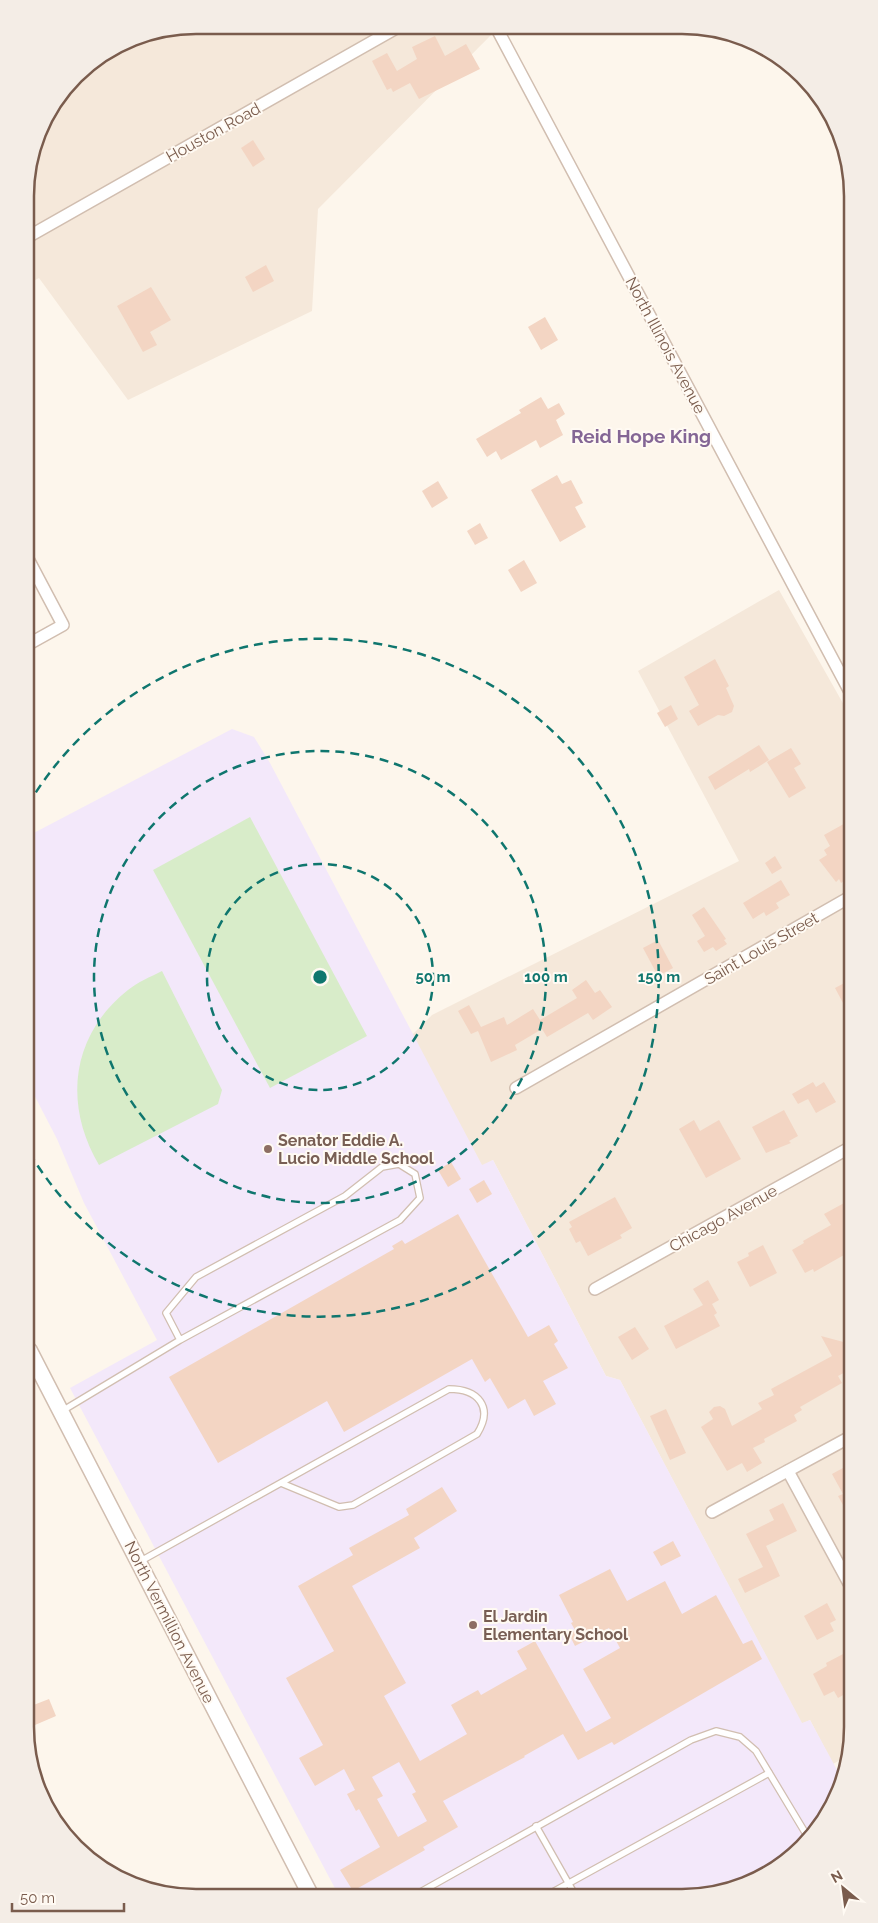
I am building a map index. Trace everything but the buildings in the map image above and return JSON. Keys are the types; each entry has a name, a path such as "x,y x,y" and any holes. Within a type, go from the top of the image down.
{"street":[{"name":"Houston Road","path":"34,233 386,34"},
{"name":"North Illinois Avenue","path":"500,34 844,681"},
{"path":"34,570 63,625 34,641"},
{"name":"Saint Louis Street","path":"516,1088 844,900"},
{"name":"Chicago Avenue","path":"594,1289 844,1150"},
{"name":"North Vermillion Avenue","path":"34,1360 307,1889"},
{"path":"712,1512 844,1440"},
{"path":"788,1471 844,1574"}],"lane":[{"path":"61,1411 180,1340 400,1220 420,1198 415,1174 398,1164 382,1167 345,1196 196,1277 166,1313 180,1340"},
{"path":"139,1562 449,1389 463,1389 475,1395 481,1403 485,1415 483,1425 477,1434 353,1504 339,1507 281,1483"},
{"path":"426,1889 691,1740 716,1731 740,1737 756,1751 805,1833"},
{"path":"558,1889 769,1773"},
{"path":"536,1826 572,1889"}],"shaded area":[{"path":"185,34 492,34 318,209 312,311 128,400 39,278 34,281 34,185 39,154 50,124 67,97 89,74 115,55 144,42"},
{"path":"779,590 844,705 844,1738 841,1760 833,1764 810,1720 802,1724 620,1380 606,1376 493,1160 482,1166 412,1035 432,1015 739,861 638,671"},
{"path":"232,729 254,737 270,763 482,1165 493,1160 606,1376 620,1380 802,1723 810,1720 838,1772 823,1808 811,1826 781,1856 754,1873 724,1884 703,1888 335,1889 70,1388 157,1340 84,1203 57,1139 34,1095 34,833"}],"green space":[{"path":"250,817 367,1036 270,1088 153,870"},
{"path":"162,971 222,1090 218,1104 99,1165 88,1142 80,1118 77,1095 84,1049 94,1028 109,1008 132,987"}],"place":[{"name":"Senator Eddie A. Lucio Middle School","path":"268,1149"},
{"name":"El Jardin Elementary School","path":"473,1625"}],"district":[{"name":"Reid Hope King","path":"641,436"}]}
